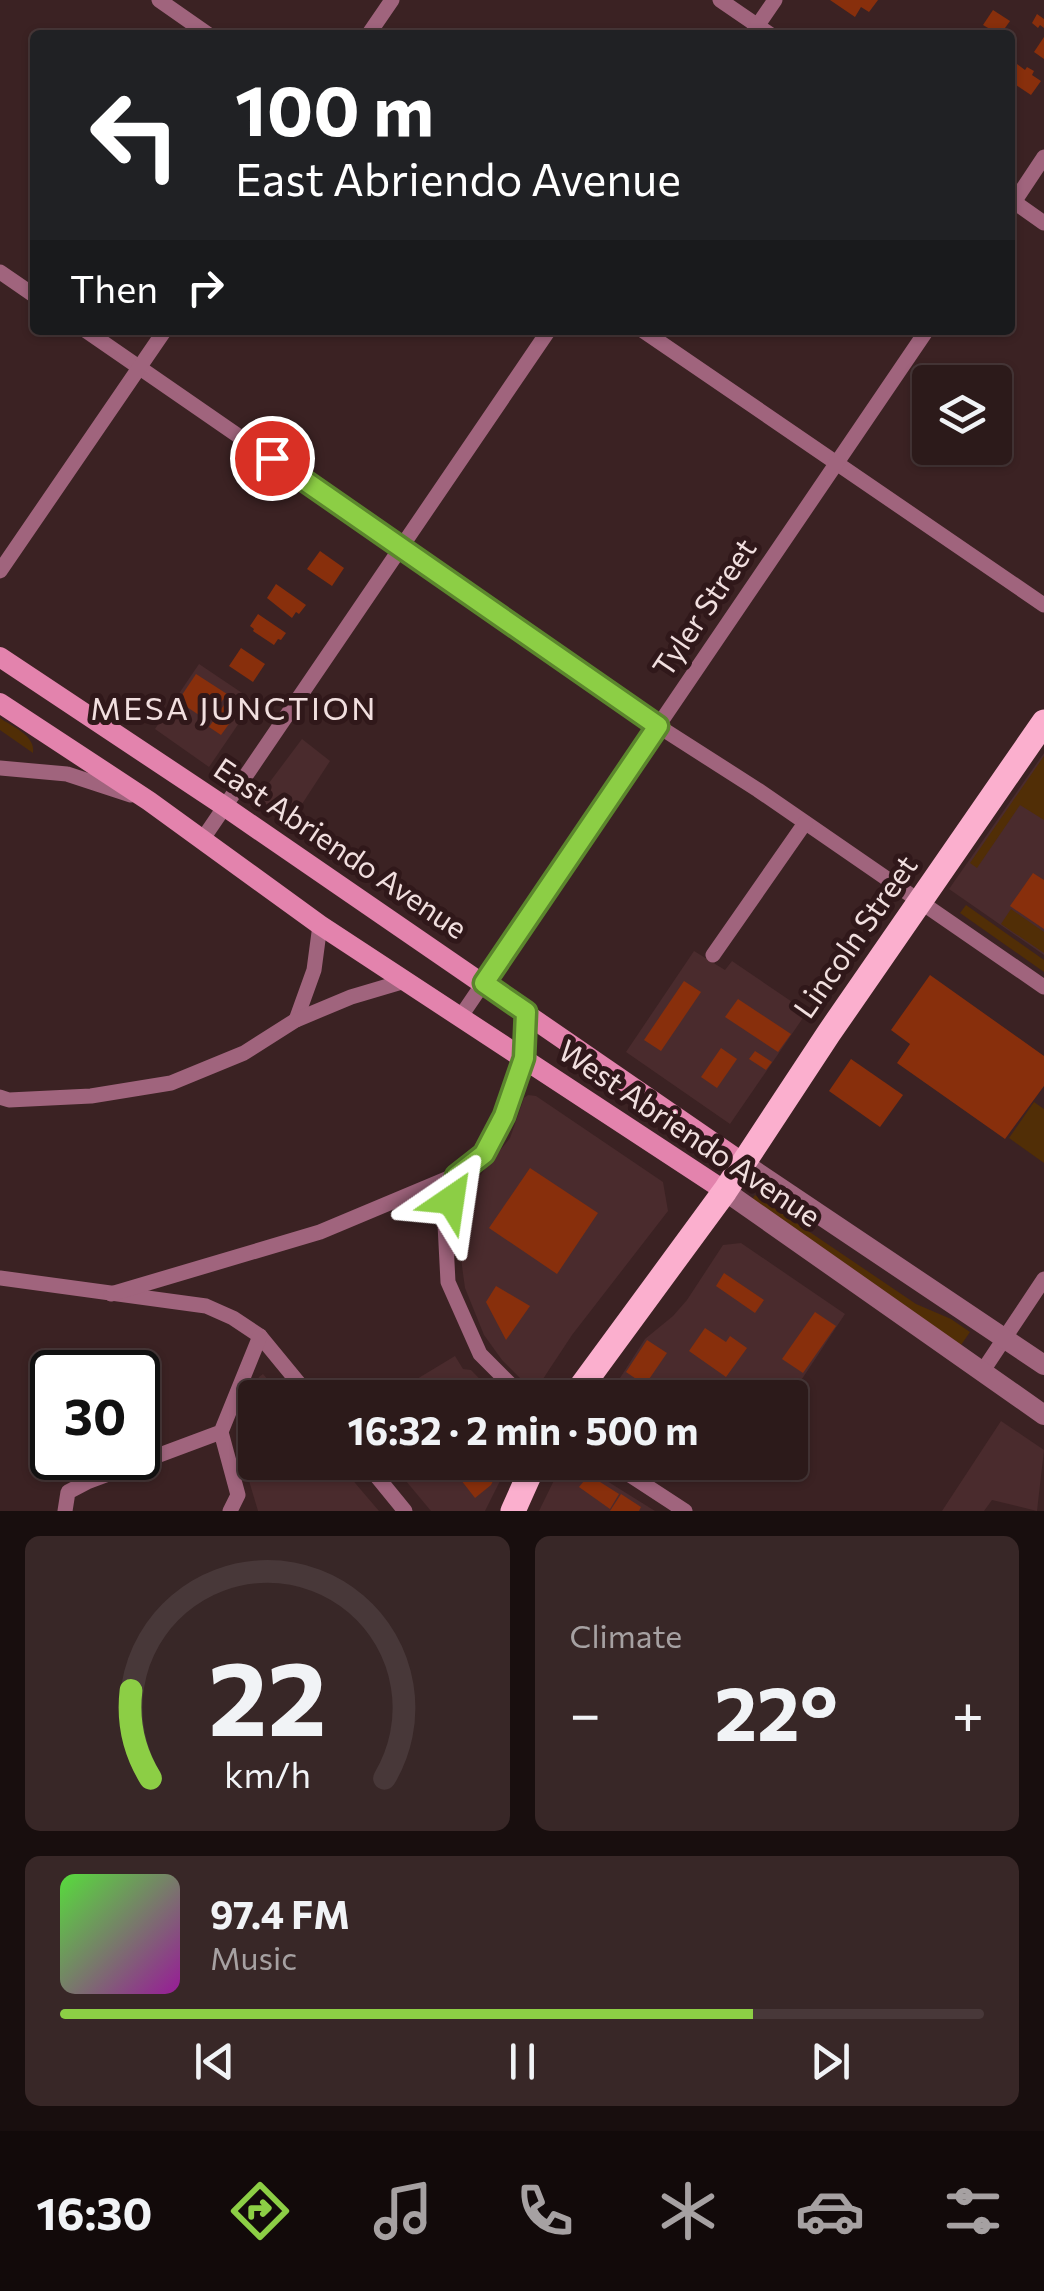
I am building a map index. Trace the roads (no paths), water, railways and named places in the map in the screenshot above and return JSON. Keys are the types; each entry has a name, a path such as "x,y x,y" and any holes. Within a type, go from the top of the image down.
{"main road":[{"name":"East Abriendo Avenue","path":"0,658 224,806 744,1162"},
{"name":"West Abriendo Avenue","path":"0,704 149,801 320,925 725,1191"},
{"name":"Lincoln Street","path":"586,1380 725,1191 829,1032 1044,722"},
{"path":"512,1511 527,1480"}],"street":[{"path":"159,0 202,30"},
{"path":"371,30 392,0"},
{"path":"720,0 758,30"},
{"path":"761,30 775,0"},
{"path":"1015,198 1044,158"},
{"path":"1015,205 1044,223"},
{"path":"0,272 30,293"},
{"path":"92,335 1044,987"},
{"path":"0,571 162,335"},
{"path":"202,840 546,335"},
{"path":"649,335 1044,605"},
{"name":"Tyler Street","path":"461,1016 924,335"},
{"path":"0,768 67,774 149,801"},
{"path":"713,956 805,822"},
{"path":"296,1020 314,970 320,925"},
{"path":"3,1103 91,1096 170,1083 244,1054 296,1020 351,997 405,981"},
{"path":"111,1294 320,1232 456,1176 484,1154 504,1116 524,1058 526,1012"},
{"name":"West Abriendo Avenue","path":"744,1162 1044,1365"},
{"path":"456,1176 445,1224 448,1282 480,1354 506,1380"},
{"name":"West Abriendo Avenue","path":"725,1191 1044,1415"},
{"path":"0,1278 206,1306 260,1336 296,1380"},
{"path":"982,1372 1044,1279"},
{"path":"230,1511 238,1494 220,1432 260,1336"},
{"path":"66,1511 68,1492 220,1432"},
{"path":"379,1480 405,1511"},
{"path":"638,1480 685,1511"}],"district":[{"name":"MESA JUNCTION","path":"234,709"}]}
